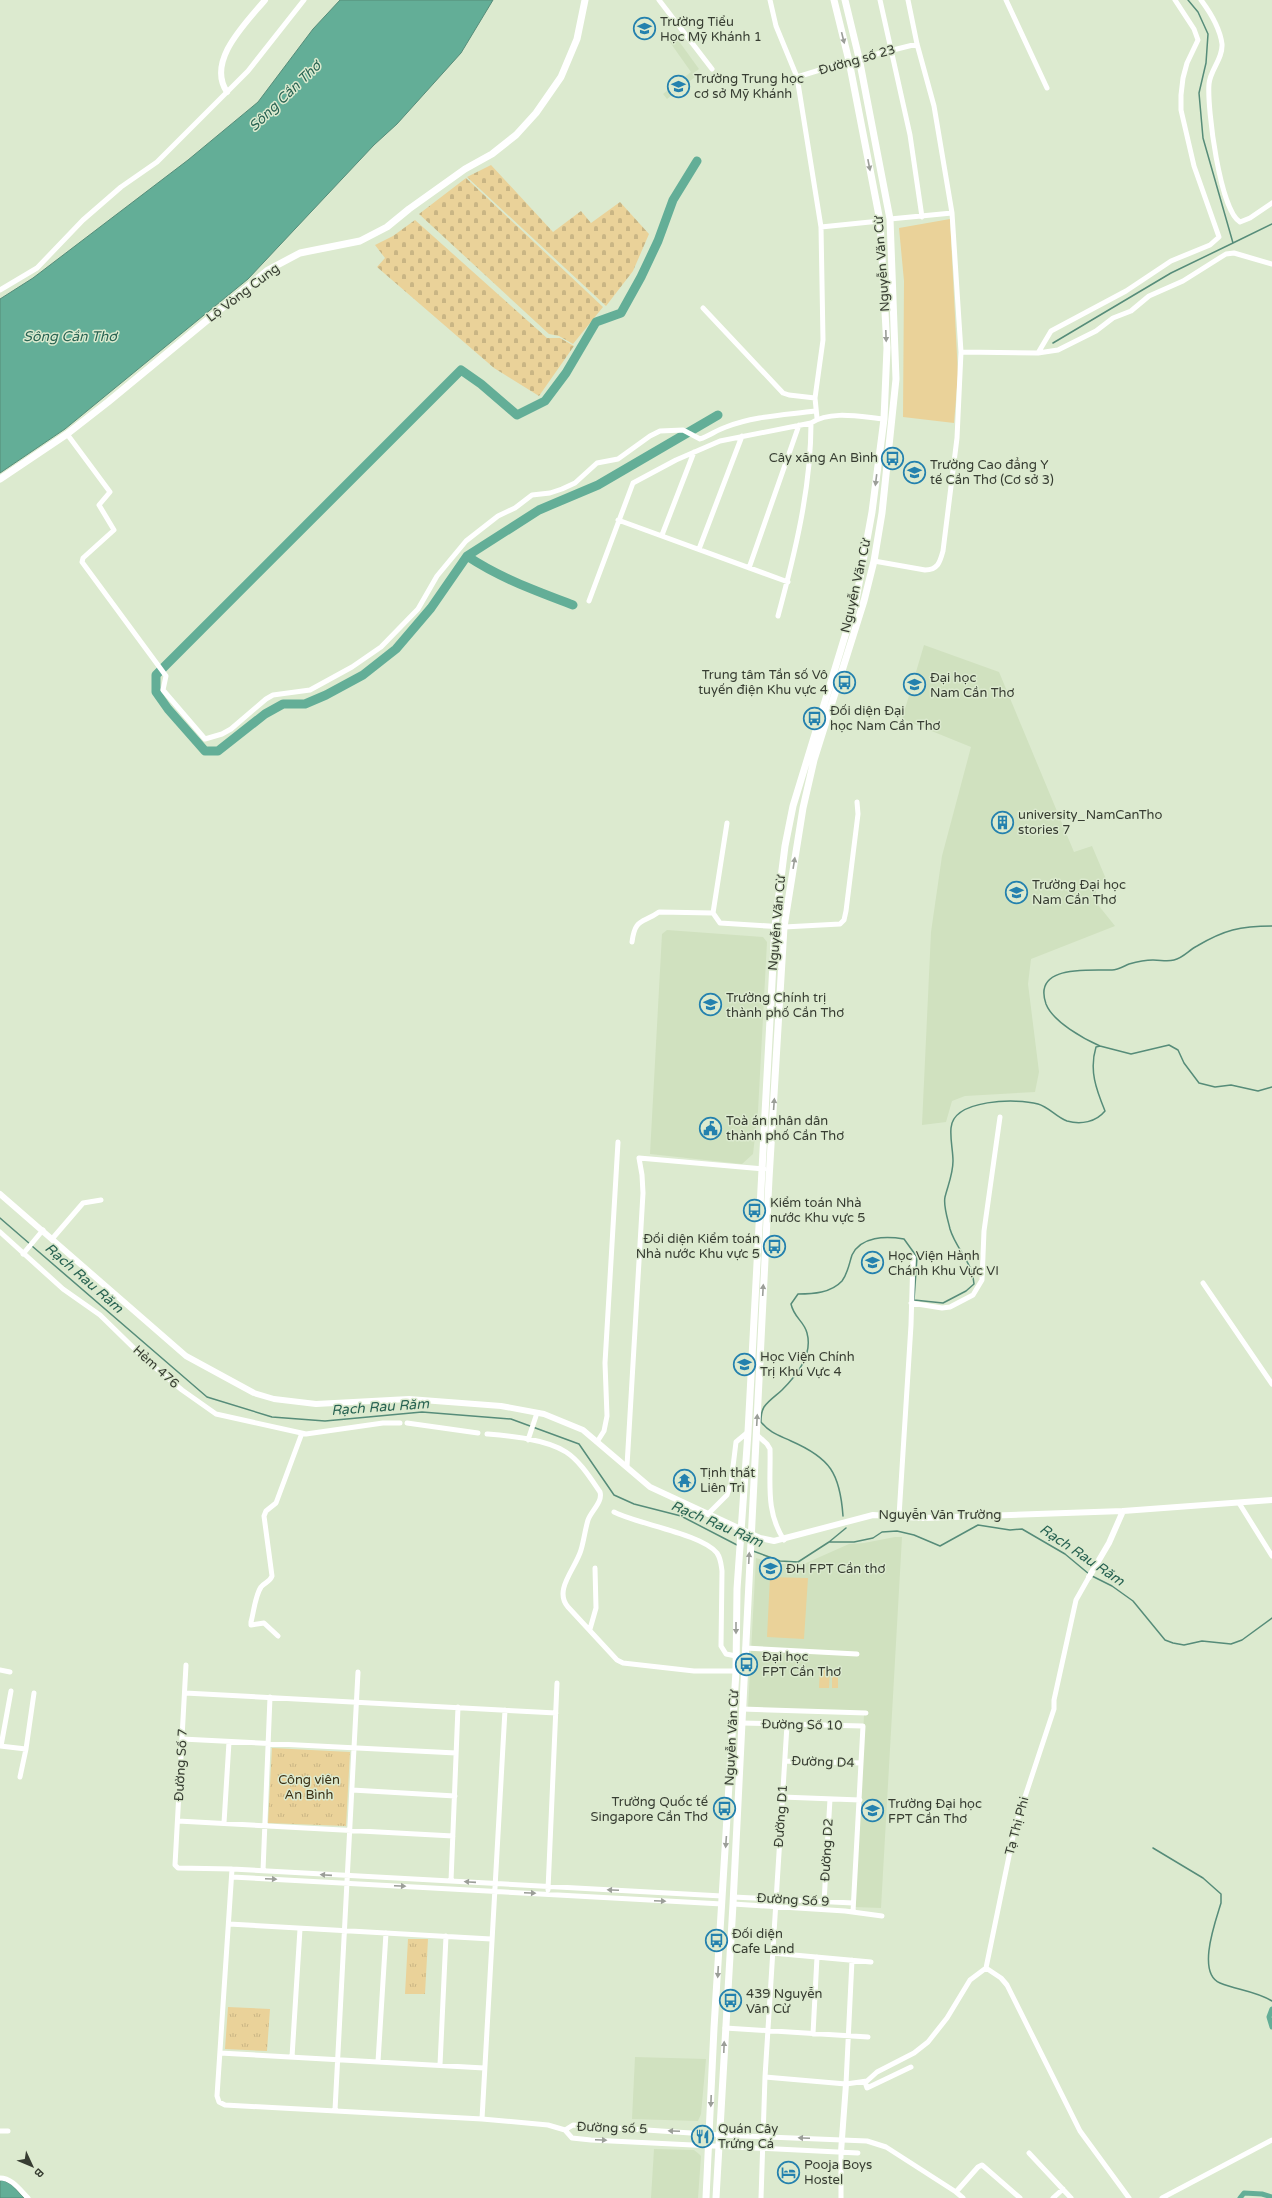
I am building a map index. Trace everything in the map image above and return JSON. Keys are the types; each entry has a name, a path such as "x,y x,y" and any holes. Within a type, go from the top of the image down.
{"main road":[{"name":"Lộ Vòng Cung","path":"0,478 67,434 268,270 300,253 360,241 387,227 452,178 492,154 516,135 536,113 561,77 577,39 585,0"},
{"name":"Nguyễn Văn Cừ","path":"706,2198 714,2028 736,1672 737,1589 748,1432 751,1344 775,926 785,846 793,806 856,600 872,512 884,419 887,348 880,221 849,61 834,0"},
{"name":"Nguyễn Văn Cừ","path":"716,2198 733,1901 769,1170 777,1066 784,927 803,808 814,760 864,601 874,561 882,513 896,379 895,313 890,219 859,58 845,0"},
{"path":"880,221 890,219"},
{"path":"766,1066 777,1066"},
{"path":"758,1227 766,1227"},
{"path":"751,1344 760,1345"},
{"path":"733,1723 741,1723"},
{"path":"714,2028 725,2028"}],"street":[{"path":"227,92 222,83 220,72 221,63 226,52 246,23 265,0"},
{"path":"0,290 37,268 83,220 121,187 157,162 248,71 304,0"},
{"path":"659,0 712,69"},
{"path":"770,0 776,26 797,77 822,227 823,340 815,398 815,411 817,418"},
{"path":"880,0 910,134 922,218"},
{"path":"874,561 925,570 934,569 940,562 957,438 961,352 952,213 934,106 917,44 908,0"},
{"path":"1006,0 1047,88"},
{"path":"1038,353 1051,331 1126,291 1171,261 1210,245 1220,237 1194,166 1181,110 1183,78 1187,63 1198,40 1194,29 1175,0"},
{"path":"1201,0 1214,23 1222,44 1221,52 1209,83 1209,94 1212,140 1222,183 1233,214 1240,222 1250,218 1272,203"},
{"name":"Đường số 23","path":"797,77 859,58 917,44"},
{"path":"890,219 922,218 952,213"},
{"path":"822,227 880,221"},
{"path":"961,352 1038,353 1058,350 1075,342 1113,318 1131,311 1149,296 1183,281 1229,253 1234,253 1272,264"},
{"path":"703,308 783,393 815,398"},
{"path":"885,314 895,313"},
{"path":"67,434 110,492 100,505 114,530 83,558 82,562 166,676 167,678 163,690 200,736 205,739 222,734 266,698 280,692 303,692 310,690 352,667 381,647 418,610 437,576 466,541 498,516 514,508 532,495 550,493 575,483 592,467 600,462 618,459 655,433 665,430 683,430 698,439 727,426 759,418 815,411"},
{"path":"589,601 633,483 694,452 720,441 811,423 817,418 828,416 892,420"},
{"path":"778,616 788,582 811,461 811,423"},
{"path":"748,568 800,425"},
{"path":"699,549 742,436"},
{"path":"662,535 694,452"},
{"path":"872,512 882,513"},
{"path":"618,520 788,582"},
{"path":"856,600 864,601"},
{"path":"727,822 713,913 715,918 724,924 784,927 808,924 832,925 842,923 846,911 858,814 857,802"},
{"path":"793,806 803,808"},
{"path":"632,942 634,927 637,924 652,918 659,912 713,913"},
{"path":"912,1303 942,1308 950,1307 973,1295 982,1280 984,1231 1000,1117"},
{"path":"597,1442 604,1431 607,1416 605,1363 618,1142"},
{"path":"627,1466 643,1193 639,1158 769,1170"},
{"name":"Nguyễn Văn Trường","path":"0,1194 186,1356 254,1393 274,1399 316,1404 408,1399 501,1406 537,1413 583,1430 650,1487 760,1538 774,1542 873,1515 923,1518 1123,1511 1272,1500"},
{"path":"52,1239 84,1203 101,1200"},
{"path":"24,1253 41,1231"},
{"name":"Hẻm 476","path":"0,1232 63,1289 100,1315 146,1360 202,1406 216,1414 302,1433 314,1434 343,1428 383,1423 400,1423"},
{"path":"899,1516 914,1257"},
{"path":"1203,1283 1272,1384"},
{"path":"528,1438 537,1413"},
{"path":"407,1423 478,1433"},
{"path":"708,1514 727,1495 731,1483 736,1442 748,1432"},
{"path":"278,1636 264,1623 251,1625 251,1622 261,1587 271,1580 272,1576 264,1516 266,1511 276,1503 302,1433"},
{"path":"487,1434 528,1438 567,1452 585,1472 601,1496 588,1519 581,1552 565,1584 562,1597 565,1604 590,1629 617,1660 627,1664 694,1671 736,1672"},
{"path":"756,1434 767,1444 770,1449 770,1508 774,1524 784,1540"},
{"path":"1239,1503 1272,1556"},
{"name":"Tạ Thị Phi","path":"986,1968 1015,1827 1054,1709 1054,1700 1076,1600 1109,1543 1123,1511"},
{"path":"614,1512 626,1518 681,1534 703,1543 716,1552 721,1560 722,1571 721,1646 726,1654 736,1656"},
{"path":"590,1629 596,1608 595,1568"},
{"path":"745,1648 857,1654"},
{"name":"Đường Số 7","path":"186,1665 175,1865 178,1868 232,1869"},
{"path":"0,1670 10,1672"},
{"path":"335,2110 358,1672"},
{"path":"548,1894 557,1683"},
{"path":"11,1691 1,1746 26,1750"},
{"path":"20,1777 26,1750 34,1693"},
{"path":"185,1693 556,1713"},
{"path":"264,1870 270,1697"},
{"path":"452,1881 458,1707"},
{"path":"742,1709 866,1713"},
{"path":"482,2119 494,1884 505,1710"},
{"name":"Đường Số 10","path":"741,1723 863,1726 861,1763"},
{"name":"Đường D1","path":"762,2198 762,2148 765,2077 786,1725"},
{"path":"182,1739 456,1753"},
{"path":"224,1823 229,1742"},
{"name":"Đường D4","path":"785,1761 861,1763"},
{"path":"853,1912 861,1763"},
{"path":"352,1790 455,1796"},
{"path":"782,1797 860,1800"},
{"name":"Đường D2","path":"824,1902 830,1798"},
{"path":"178,1821 453,1836"},
{"path":"565,2130 548,2125 482,2119 225,2105 219,2102 217,2096 232,1869 548,1887 722,1900 775,1907 853,1912 882,1916"},
{"path":"232,1877 494,1892 722,1900"},
{"name":"Đường Số 9","path":"733,1901 775,1899 853,1903"},
{"path":"229,1924 344,1932 491,1939"},
{"path":"292,2057 300,1929"},
{"path":"378,2062 386,1933"},
{"path":"440,2065 446,1936"},
{"path":"772,1953 871,1962"},
{"path":"813,2034 817,1957"},
{"path":"841,2198 841,2152 843,2139 852,1960"},
{"path":"765,2077 846,2084 865,2082 876,2072 914,2053 928,2042 944,2023 970,1980 986,1968 1001,1978 1007,1985 1080,2131 1130,2198"},
{"path":"725,2028 868,2037"},
{"path":"220,2052 484,2068"},
{"path":"865,2082 867,2088 911,2067"},
{"name":"Đường số 5","path":"858,2153 719,2147 709,2145 572,2138 565,2130 573,2125 710,2133 720,2135 867,2141 886,2147 963,2198"},
{"path":"0,2131 8,2131"},
{"path":"1162,2198 1272,2140"},
{"path":"1029,2153 1071,2198"},
{"path":"956,2192 978,2167 982,2165 1020,2198"},
{"path":"0,2178 6,2178 28,2198"},
{"path":"1053,2198 1064,2189"}],"shaded area":[{"path":"673,33 699,69 692,74 695,77 667,99 663,94 691,72 667,38"},
{"name":"Trường Đại học Nam Cần Thơ","path":"924,645 999,672 1074,852 1092,846 1106,879 1097,883 1095,901 1115,926 1031,959 1028,984 1039,1072 1035,1092 965,1096 952,1101 946,1122 922,1125 931,932 942,856 971,747 902,719"},
{"name":"Trường Chính trị thành phố Cần Thơ","path":"667,930 763,937 767,942 758,1111 753,1154 742,1164 650,1154 662,934"},
{"name":"Trường Đại học FPT Cần Thơ","path":"902,1537 881,1908 854,1907 864,1715 748,1709 756,1558 778,1564 804,1564 849,1544 864,1543"},
{"path":"635,2057 706,2059 701,2114 698,2121 632,2119"},
{"path":"654,2149 694,2150 701,2156 698,2198 651,2198"}],"green space":[{"path":"491,165 553,232 581,211 591,223 620,202 649,234 633,271 606,306 467,177"},
{"path":"466,178 603,307 573,344 559,336 549,334 419,214"},
{"path":"950,219 958,375 954,423 903,417 904,281 899,228"},
{"path":"415,220 547,338 560,338 574,346 539,396 494,368 377,267 385,258 375,245 393,236"},
{"path":"770,1577 808,1578 804,1639 767,1637"},
{"path":"820,1668 830,1669 829,1688 819,1688"},
{"path":"832,1675 838,1675 838,1688 832,1688"},
{"name":"Công viên An Bình","path":"272,1748 350,1752 346,1826 268,1823"},
{"path":"408,1939 428,1939 425,1994 405,1994"},
{"path":"228,2007 270,2009 267,2051 225,2049"}],"water":[{"name":"Sông Cần Thơ","path":"340,0 493,0 461,53 397,124 374,145 248,279 65,429 0,473 0,299 33,278 188,160 258,102 313,29"},
{"path":"3,2180 12,2185 24,2198 0,2198 0,2181"}],"waterway":[{"path":"1188,0 1198,12 1208,34 1206,63 1199,93 1203,138 1233,243 1272,224"},
{"path":"697,161 673,200 658,241 641,277 621,313 596,322 566,373 545,401 517,415 481,384 461,370 156,675 156,692 168,709 205,751 218,751 265,714 283,704 305,704 326,695 363,675 396,649 431,608 467,556 539,510 598,485 718,415"},
{"path":"1053,343 1171,273 1233,243"},
{"path":"467,556 492,571 573,605"},
{"path":"843,1516 842,1501 836,1478 824,1461 804,1447 771,1431 761,1422 764,1407 793,1378 806,1357 808,1349 806,1329 794,1313 791,1304 798,1294 816,1293 838,1285 844,1278 852,1255 856,1249 861,1244 868,1241 882,1238 904,1239 917,1257 914,1300 943,1303 966,1291 974,1284 973,1276 971,1269 950,1229 945,1205 945,1197 953,1166 951,1128 954,1118 962,1111 974,1106 1002,1101 1038,1104 1046,1107 1067,1121 1078,1123 1093,1120 1105,1111 1096,1087 1093,1072 1096,1047 1100,1046 1070,1029 1050,1011 1046,1004 1044,991 1047,982 1055,976 1066,972 1114,970 1141,961 1174,960 1224,933 1241,928 1272,926"},
{"path":"1100,1046 1131,1054 1169,1045 1178,1050 1184,1063 1199,1083 1215,1087 1231,1085 1258,1091 1272,1087"},
{"name":"Rạch Rau Răm","path":"0,1218 30,1244"},
{"name":"Rạch Rau Răm","path":"32,1246 207,1397 272,1417 325,1421 422,1412 511,1419 579,1444 614,1495 634,1504 681,1516 737,1545"},
{"name":"Rạch Rau Răm","path":"753,1551 780,1561 798,1562 829,1542 854,1542 873,1538 882,1532 897,1531 914,1535 940,1546 978,1525 1010,1530 1022,1529 1065,1554 1089,1574"},
{"path":"829,1542 846,1528"},
{"name":"Rạch Rau Răm","path":"1092,1576 1112,1586 1133,1601 1165,1640 1173,1643 1184,1645 1202,1641 1231,1644 1242,1640 1272,1618"},
{"path":"1153,1848 1203,1878 1221,1894 1221,1903 1212,1933 1208,1958 1209,1969 1213,1977 1220,1983 1260,1995 1272,2001"},
{"path":"1272,2009 1269,2017 1272,2027"},
{"path":"1240,2198 1244,2193 1262,2194 1272,2197"}],"place":[{"name":"Trường Tiểu Học Mỹ Khánh 1","path":"644,29"},
{"name":"Trường Trung học cơ sở Mỹ Khánh","path":"679,86"},
{"name":"Cây xăng An Bình","path":"893,458"},
{"name":"Trường Cao đẳng Y tế Cần Thơ (Cơ sở 3)","path":"915,472"},
{"name":"Trung tâm Tần số Vô tuyến điện Khu vực 4","path":"844,682"},
{"name":"Đại học Nam Cần Thơ","path":"915,685"},
{"name":"Đối diện Đại học Nam Cần Thơ","path":"814,718"},
{"name":"university_NamCanTho stories 7","path":"1002,822"},
{"name":"Trường Đại học Nam Cần Thơ","path":"1016,892"},
{"name":"Trường Chính trị thành phố Cần Thơ","path":"710,1005"},
{"name":"Toà án nhân dân thành phố Cần Thơ","path":"710,1128"},
{"name":"Kiểm toán Nhà nước Khu vực 5","path":"754,1210"},
{"name":"Đối diện Kiểm toán Nhà nước Khu vực 5","path":"775,1246"},
{"name":"Học Viện Hành Chánh Khu Vực VI","path":"872,1263"},
{"name":"Học Viện Chính Trị Khu Vực 4","path":"744,1364"},
{"name":"Tịnh thất Liên Trì","path":"685,1480"},
{"name":"ĐH FPT Cần thơ","path":"770,1569"},
{"name":"Đại học FPT Cần Thơ","path":"747,1664"},
{"name":"Trường Quốc tế Singapore Cần Thơ","path":"724,1809"},
{"name":"Trường Đại học FPT Cần Thơ","path":"872,1811"},
{"name":"Đối diện Cafe Land","path":"716,1941"},
{"name":"439 Nguyễn Văn Cừ","path":"730,2001"},
{"name":"Quán Cây Trứng Cá","path":"702,2136"},
{"name":"Pooja Boys Hostel","path":"789,2172"}]}
